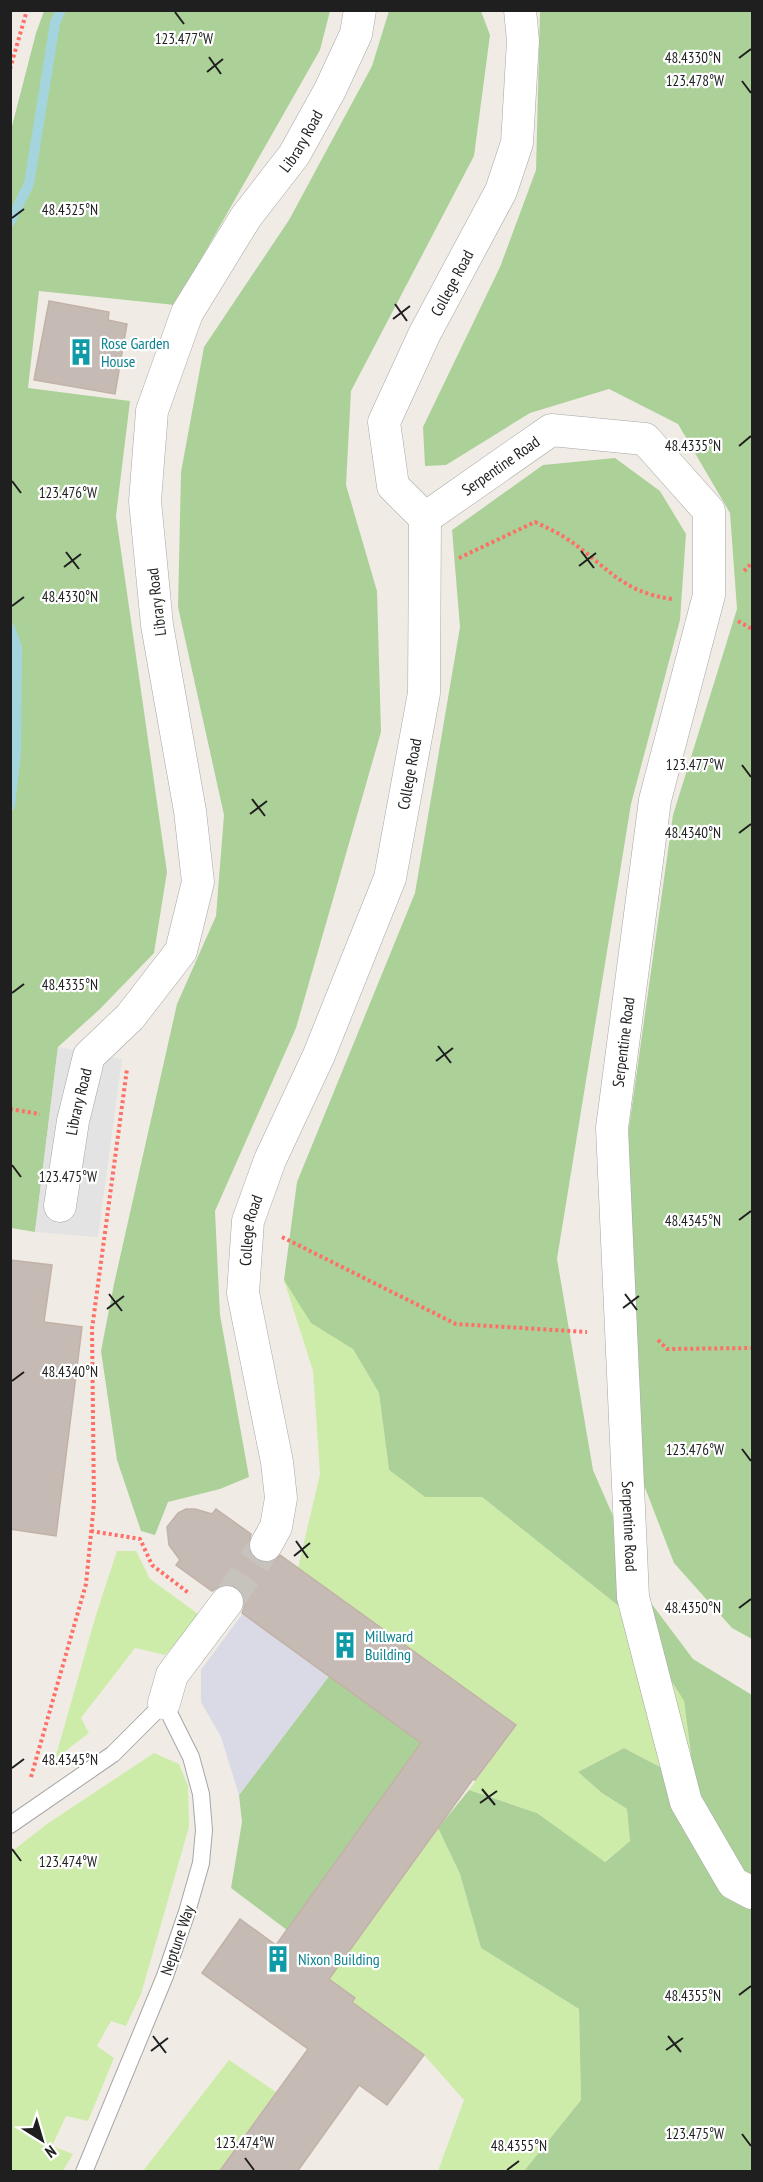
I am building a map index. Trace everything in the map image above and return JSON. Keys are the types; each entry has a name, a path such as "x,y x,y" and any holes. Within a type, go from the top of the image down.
{"street":[{"name":"Library Road","path":"60,1206 73,1121 89,1056 130,1017 181,951 198,882 190,811 157,625 145,501 152,411 186,313 246,217 294,155 330,90 356,34 360,10"},
{"name":"College Road","path":"266,1545 276,1527 281,1498 277,1462 243,1293 248,1221 270,1160 319,1055 390,878 424,693 425,574 424,518 393,486 384,422 425,333 501,191 517,143 523,41 520,10"},
{"name":"Serpentine Road","path":"424,518 551,430 645,440 708,511 707,603 655,800 612,1128 633,1597 686,1802 733,1883 753,1893"},
{"path":"164,1703 172,1675 227,1602"}],"lane":[{"path":"14,1822 113,1754 164,1703"},
{"name":"Neptune Way","path":"84,2172 165,1976 201,1863 204,1830 201,1794 191,1757 164,1703"}],"path":[{"path":"10,69 27,10"},
{"path":"425,574 535,522 564,537 625,585 652,596 707,603 753,629"},
{"path":"14,1822 86,1584 94,1503 92,1329 127,1076 130,1017"},
{"path":"10,1108 27,1112"},
{"path":"248,1221 456,1324 652,1334 667,1349 753,1348"},
{"path":"91,1531 140,1539 146,1556 159,1571"}],"green space":[{"path":"44,11 330,11 320,50 175,305 39,291 28,388 130,401 116,516 167,872 154,953 100,1009 58,1047 35,1232 11,1228 11,130 36,33"},
{"path":"389,11 481,11 490,35 474,156 351,391 346,485 377,591 381,732 296,1028 215,1211 220,1315 249,1477 220,1489 168,1502 155,1535 141,1531 117,1460 101,1351 177,1004 216,916 224,815 178,607 181,472 204,347 289,220 372,66"},
{"path":"540,11 752,11 752,1639 732,1628 674,1563 637,1467 614,1234 673,815 737,609 730,513 678,424 609,389 530,413 446,465 425,466 423,427 500,267 536,170"},
{"path":"615,458 660,491 686,534 680,620 631,804 557,1259 593,1470 651,1603 693,1659 752,1695 752,2171 524,2171 581,2100 579,2009 481,1948 460,1874 438,1828 469,1790 537,1813 605,1862 630,1841 627,1809 602,1793 578,1772 624,1748 660,1767 691,1754 684,1701 630,1615 482,1497 425,1497 389,1470 379,1393 353,1349 311,1323 284,1280 297,1182 415,893 460,627 452,530 543,465"},
{"path":"284,1280 353,1349 379,1393 389,1470 425,1497 482,1497 630,1615 684,1701 691,1754 660,1767 624,1748 578,1772 602,1793 627,1809 630,1841 604,1862 537,1813 469,1790 516,1725 298,1568 320,1474 313,1371"},
{"path":"117,1551 136,1551 150,1579 201,1616 165,1655 135,1648 81,1718 89,1733 55,1759 96,1615"},
{"path":"329,1676 424,1745 411,1757 287,1930 231,1888 242,1822 239,1795"},
{"path":"154,1753 179,1764 188,1786 189,1827 141,1994 126,2026 111,2021 97,2046 114,2058 88,2121 66,2116 52,2146 73,2154 63,2171 11,2171 11,1852 47,1824"},
{"path":"438,1828 460,1874 481,1948 579,2009 581,2100 524,2171 438,2171 464,2100 424,2055 352,2002 329,1979"},
{"path":"229,2060 276,2092 219,2171 143,2171"}],"shaded area":[{"path":"58,1047 122,1059 98,1237 35,1232"},
{"path":"243,1613 329,1676 239,1795 221,1737 201,1702 201,1670"}],"building":[{"name":"Rose Garden House","path":"49,301 109,312 108,320 127,324 115,394 34,380"},
{"path":"10,1260 52,1265 44,1322 82,1327 56,1536 10,1529"},
{"path":"186,1509 212,1514 216,1509 251,1534 248,1546 251,1555 257,1560 267,1563 275,1561 280,1555 516,1725 475,1780 473,1779 329,1979 355,1998 352,2002 424,2055 387,2105 359,2085 297,2172 219,2172 308,2049 202,1973 240,1919 276,1945 421,1743 242,1613 245,1605 244,1596 237,1587 229,1584 221,1585 212,1591 176,1565 180,1560 169,1545 167,1527 178,1513"}],"waterway":[{"path":"10,222 29,184 55,23 61,10"},
{"path":"10,628 17,648 16,753 10,806"}],"tunnel":[{"path":"227,1602 266,1545"}],"place":[{"name":"Rose Garden House","path":"81,352"},
{"name":"Millward Building","path":"345,1645"},
{"name":"Nixon Building","path":"278,1959"}]}
